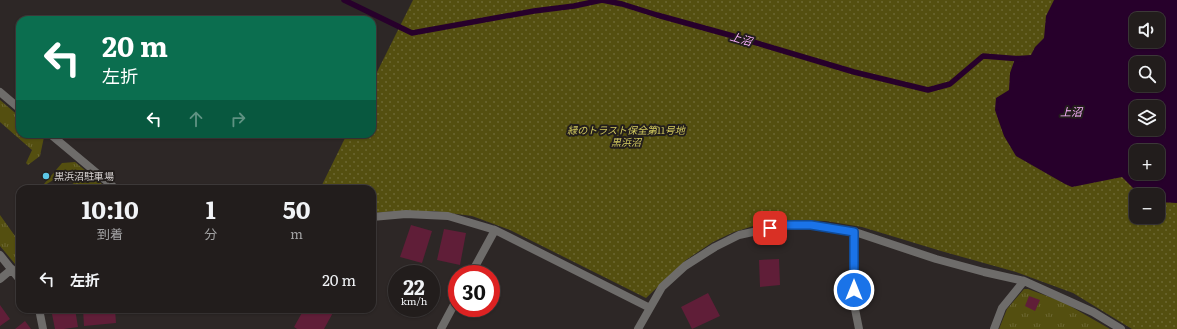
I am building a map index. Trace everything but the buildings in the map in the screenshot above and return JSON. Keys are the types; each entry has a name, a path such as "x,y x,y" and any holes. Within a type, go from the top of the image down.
{"street":[{"path":"0,92 16,106"},
{"path":"55,138 111,185"},
{"path":"376,217 406,214 448,216 495,230 650,308"},
{"path":"638,329 662,287 685,266 715,247 739,235 786,225 811,225 854,232 936,259 1024,281 1093,312 1121,329"},
{"path":"476,265 495,230"},
{"path":"854,232 854,304 859,329"},
{"path":"0,255 16,274"},
{"path":"0,279 12,269"},
{"path":"994,329 1002,308 1024,281"},
{"path":"40,313 43,329"},
{"path":"441,329 448,316"}],"green space":[{"name":"緑のトラスト保全第11号地 黒浜沼","path":"413,0 1177,0 1177,329 1132,329 1073,293 1016,272 862,227 826,221 794,220 760,224 734,232 713,242 686,260 646,298 510,230 472,216 434,211 376,213 376,185 322,185 345,138 376,138 376,74"},
{"path":"0,100 16,114 16,136 0,122"},
{"path":"18,138 44,138 40,156 28,165 26,163 32,150"},
{"path":"75,162 103,185 75,185 63,174 45,185 44,184 62,163"},
{"path":"0,215 16,237 16,263 15,264 0,246"},
{"path":"1024,289 1028,289 1063,302 1110,329 999,329 1007,309"}],"water":[{"name":"上沼","path":"1054,0 1177,0 1177,203 1165,202 1165,188 1133,188 1122,177 1072,187 1016,156 1004,136 998,119 995,110 996,98 1009,90 1010,73 1016,56 1031,55 1035,47 1044,38 1046,16"}],"waterway":[{"name":"上沼","path":"344,0 412,33 602,0 622,4 854,72 928,90 950,84 983,56 1022,59"}],"place":[{"name":"黒浜沼駐車場","path":"46,176"}],"route":[{"path":"770,228 786,225 811,225 854,232 854,290"}]}
